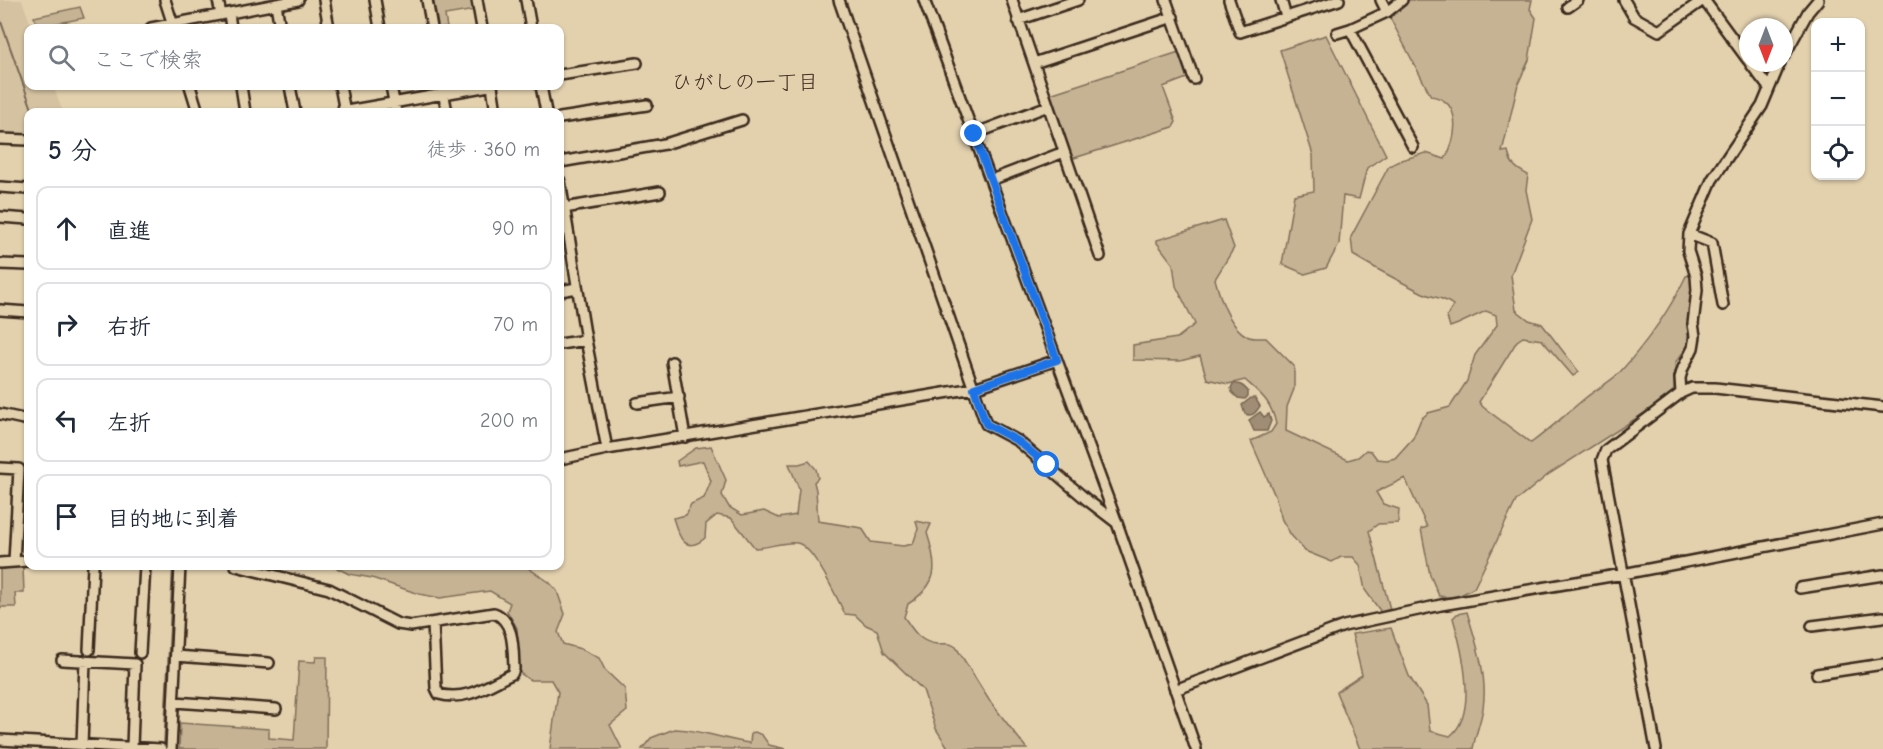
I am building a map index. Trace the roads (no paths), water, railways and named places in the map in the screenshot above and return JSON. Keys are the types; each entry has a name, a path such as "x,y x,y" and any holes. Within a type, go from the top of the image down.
{"street":[{"path":"165,0 172,24"},
{"path":"218,0 229,24"},
{"path":"182,24 257,4 276,4 297,0"},
{"path":"324,0 328,24"},
{"path":"375,0 379,24"},
{"path":"427,0 431,24"},
{"path":"477,0 481,24"},
{"path":"526,0 530,24"},
{"path":"839,0 986,424 1018,441 1117,523"},
{"path":"924,0 1117,523 1196,749"},
{"path":"1012,0 1100,256"},
{"path":"1018,20 1078,0"},
{"path":"1166,0 1194,79"},
{"path":"1228,0 1240,32 1338,0"},
{"path":"1281,0 1286,17"},
{"path":"1381,0 1387,12"},
{"path":"1337,33 1387,12 1402,0"},
{"path":"1568,7 1578,0"},
{"path":"1624,0 1634,17 1659,31 1703,0 1739,48"},
{"path":"1793,40 1808,12 1818,0"},
{"path":"276,4 279,24"},
{"path":"1034,63 1173,17"},
{"path":"1350,29 1413,147"},
{"path":"564,74 637,63"},
{"path":"1757,72 1769,88"},
{"path":"1681,393 1680,378 1693,348 1695,336 1693,324 1697,290 1696,276 1688,250 1689,234 1712,180 1761,106 1776,72"},
{"path":"191,90 197,108"},
{"path":"242,90 244,108"},
{"path":"291,90 294,108"},
{"path":"340,90 343,108"},
{"path":"392,90 395,108 443,90 446,108"},
{"path":"491,90 495,108"},
{"path":"542,90 545,108"},
{"path":"564,117 647,105"},
{"path":"974,134 1048,106"},
{"path":"564,161 665,144 742,120"},
{"path":"0,139 24,140"},
{"path":"991,180 1064,152"},
{"path":"0,187 24,189"},
{"path":"564,212 660,192"},
{"path":"0,217 24,219"},
{"path":"564,217 608,449"},
{"path":"1689,234 1712,243 1723,305"},
{"path":"0,264 24,265"},
{"path":"564,290 577,288"},
{"path":"0,310 24,312"},
{"path":"564,343 586,340"},
{"path":"564,458 974,388 1057,360"},
{"path":"672,362 685,437"},
{"path":"1656,749 1602,460 1606,450 1681,393 1692,388 1715,388 1883,407"},
{"path":"637,403 679,397"},
{"path":"0,414 24,419"},
{"path":"0,468 19,469 14,562"},
{"path":"1176,690 1344,626 1441,605 1623,574 1883,524"},
{"path":"0,563 24,561"},
{"path":"89,650 93,570"},
{"path":"140,653 145,570"},
{"path":"171,749 180,570"},
{"path":"252,570 329,589 398,624 411,626 474,615 494,613 501,615 511,635 514,669 512,674 472,694 447,696 439,694 436,688 433,623"},
{"path":"1800,588 1883,575"},
{"path":"1812,626 1883,617"},
{"path":"176,656 269,663"},
{"path":"62,660 135,664 132,747"},
{"path":"82,745 85,661"},
{"path":"1817,674 1883,664"},
{"path":"174,702 276,709"},
{"path":"0,740 161,749"}],"waterway":[{"path":"0,19 24,87"},
{"path":"25,90 32,108"},
{"path":"164,748 173,570"}],"district":[{"name":"ひがしの一丁目","path":"745,82"}]}
